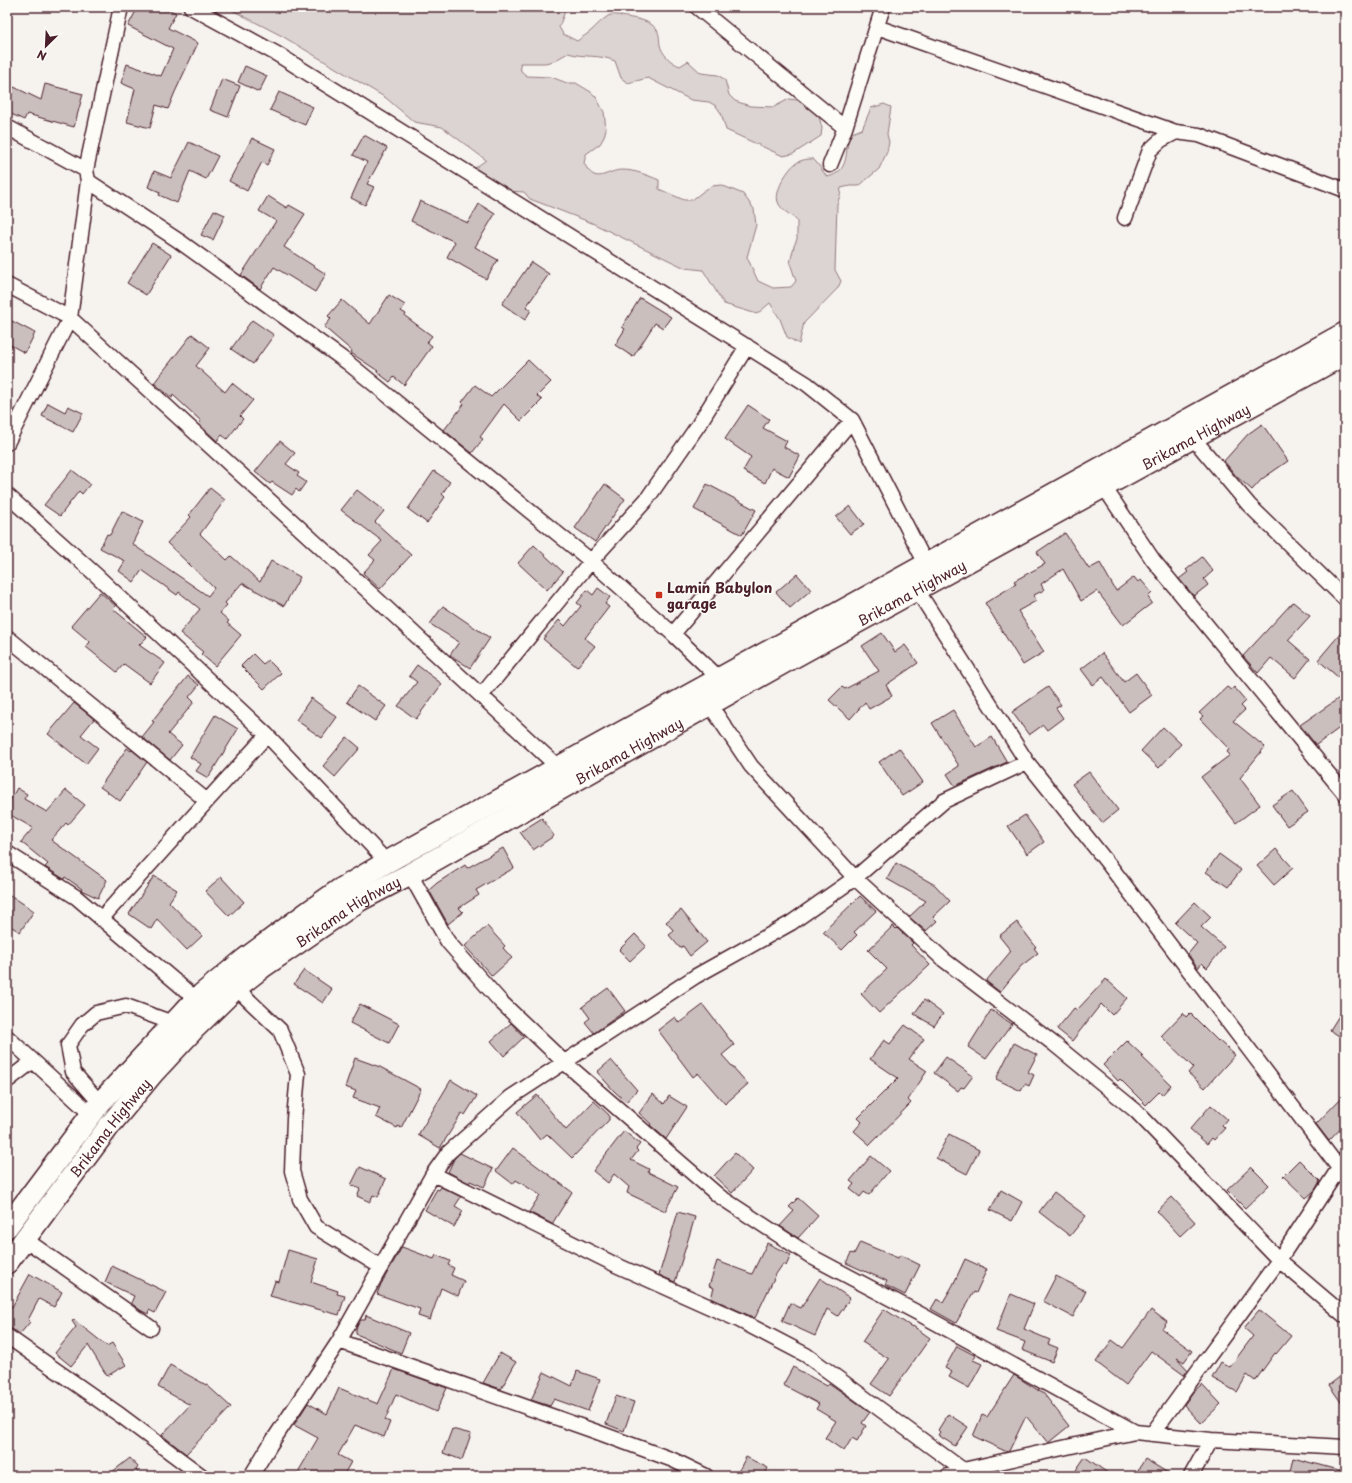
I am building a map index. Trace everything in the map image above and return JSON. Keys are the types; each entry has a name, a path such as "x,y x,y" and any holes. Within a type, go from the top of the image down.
{"highway":[{"name":"Brikama Highway","path":"7,1227 96,1109 196,999 245,959 306,913 340,890 387,862 558,767 725,685 778,655 926,564 1345,333"},
{"name":"Brikama Highway","path":"778,655 917,590 1345,354"},
{"name":"Brikama Highway","path":"7,1263 26,1240 110,1125 153,1073 193,1030 236,988 264,966 360,900 410,874 710,705 725,685"}],"street":[{"path":"7,443 70,318 87,176 121,7"},
{"path":"191,7 277,54 807,384 852,420 926,564"},
{"path":"697,7 845,128"},
{"path":"830,165 845,128 883,7"},
{"path":"877,27 1176,132 1199,135 1345,190"},
{"path":"7,127 87,176 347,362 591,561 673,634 725,685"},
{"path":"1125,218 1150,150 1161,140 1176,132"},
{"path":"7,285 70,318 558,767"},
{"path":"481,696 591,561 647,499 699,424 747,346"},
{"path":"673,634 852,420"},
{"path":"1193,438 1249,505 1345,599"},
{"path":"1104,487 1153,560 1345,794"},
{"path":"7,495 95,574 267,735 387,862"},
{"path":"917,590 1027,762 1110,866 1343,1168 1152,1434"},
{"path":"7,637 207,801"},
{"path":"710,705 751,766 855,878 944,960 1054,1044 1136,1111 1278,1260 1345,1316"},
{"path":"101,918 267,735"},
{"path":"257,1474 339,1341 433,1174 448,1153 511,1097 696,976 791,923 855,878 944,801 1027,762"},
{"path":"7,854 76,897 196,999"},
{"path":"410,874 448,942 500,1001 564,1062 719,1196 812,1258 918,1313 1135,1432"},
{"path":"236,988 280,1030 298,1074 294,1119 292,1171 300,1199 316,1227 381,1267"},
{"path":"96,1109 73,1072 68,1045 82,1025 96,1013 126,1006 173,1023"},
{"path":"7,1037 33,1061 96,1109"},
{"path":"7,1081 33,1061"},
{"path":"433,1174 616,1265 739,1320 806,1354 963,1470"},
{"path":"26,1240 151,1328"},
{"path":"7,1336 120,1415 202,1476"},
{"path":"339,1341 597,1432 673,1460 706,1476"},
{"path":"948,1476 963,1470 1135,1432 1211,1440 1345,1447"},
{"path":"1191,1476 1211,1440"}],"shaded area":[{"path":"226,7 563,7 565,11 559,27 563,34 577,41 610,15 639,19 651,24 657,30 663,52 673,63 680,66 688,61 701,73 718,75 725,80 729,95 735,101 750,106 774,107 789,99 797,100 811,107 818,113 822,128 821,136 793,154 783,156 726,130 721,113 716,106 709,102 691,100 648,78 628,83 621,78 615,61 609,59 568,53 554,61 545,63 520,63 521,71 527,76 551,77 567,83 576,83 591,92 596,97 604,112 606,129 600,144 586,154 584,163 588,170 593,174 602,176 622,170 641,173 659,180 659,189 684,200 692,200 712,186 721,185 743,194 754,209 756,225 747,257 758,281 773,288 791,287 796,281 790,263 797,239 797,221 781,208 777,198 782,182 792,167 801,161 813,159 827,177 840,171 845,160 849,134 862,129 871,108 884,104 891,107 887,134 889,142 887,152 879,169 859,186 841,188 837,204 835,270 841,281 838,288 804,323 799,344 787,337 780,319 770,303 757,314 724,304 703,270 685,268 592,223 530,199 524,192 507,191 477,176 475,168 486,160 442,127 414,122 386,98 282,36"}],"building":[{"path":"138,7 164,7 176,13 168,28 198,43 168,109 156,105 150,128 127,122 135,89 121,83 127,64 161,76 173,49 128,26"},
{"path":"245,66 267,76 259,92 238,82"},
{"path":"222,79 240,86 228,117 210,110"},
{"path":"45,84 83,94 74,127 27,114 24,120 7,112 7,87 13,89 14,87 41,100"},
{"path":"279,92 313,107 305,125 270,110"},
{"path":"364,135 387,148 367,184 374,187 365,205 351,198 367,162 353,155"},
{"path":"252,138 275,149 267,165 262,162 247,191 229,181"},
{"path":"189,142 218,156 206,179 190,171 177,203 159,195 160,192 148,187 154,171 171,178"},
{"path":"268,196 287,208 289,205 305,214 284,247 326,274 315,292 274,267 260,289 241,275 276,221 259,211"},
{"path":"420,201 468,223 479,204 495,214 475,247 498,260 486,279 447,257 455,242 411,221"},
{"path":"214,210 225,215 213,240 201,235"},
{"path":"152,243 171,255 146,295 127,283"},
{"path":"531,262 549,274 526,307 531,310 525,320 502,304"},
{"path":"389,295 405,305 401,311 406,314 405,316 432,336 427,342 432,346 404,385 394,377 390,382 377,372 378,371 351,353 352,351 324,327 331,319 328,316 342,300 370,324"},
{"path":"640,298 671,317 663,328 655,323 633,357 615,345 625,329 622,327"},
{"path":"252,320 274,335 253,364 231,349"},
{"path":"12,321 35,333 25,353 7,343 7,330"},
{"path":"192,334 210,348 196,366 225,392 232,383 253,400 240,416 243,419 227,439 222,435 217,441 199,424 201,421 173,395 172,398 154,383"},
{"path":"528,360 551,382 537,396 542,400 521,421 504,404 480,437 483,439 472,453 444,430 464,404 462,402 475,385 491,397"},
{"path":"48,403 65,412 68,406 83,413 73,432 42,416"},
{"path":"748,405 769,419 763,428 787,441 784,447 800,456 789,477 772,468 765,483 743,471 751,457 725,439"},
{"path":"1262,424 1288,461 1262,479 1252,490 1236,476 1224,461 1248,434"},
{"path":"280,441 295,453 286,464 299,473 297,476 306,482 299,492 296,489 292,495 272,482 270,484 255,472"},
{"path":"72,470 90,484 82,494 79,491 60,516 44,505"},
{"path":"434,471 450,482 442,494 445,497 427,523 408,509"},
{"path":"605,484 625,499 595,542 575,528"},
{"path":"707,484 756,510 742,535 694,509"},
{"path":"210,488 225,500 200,534 227,560 231,556 260,582 271,561 300,577 284,606 242,583 225,603 227,605 220,613 229,621 227,623 241,635 215,666 201,654 203,652 180,633 200,609 179,592 177,595 142,570 134,582 119,571 125,561 100,548 107,534 110,535 122,511 143,522 132,544 208,596 214,588 167,543 191,517 189,515"},
{"path":"357,490 384,511 375,522 411,555 380,589 363,573 375,560 369,555 382,541 341,510"},
{"path":"850,506 864,524 850,534 836,517"},
{"path":"1065,533 1089,569 1100,563 1116,591 1134,577 1138,582 1141,580 1152,593 1148,597 1152,603 1123,625 1097,591 1081,601 1063,569 1041,584 1044,590 1034,595 1036,601 1018,611 1044,652 1023,665 985,603 1016,584 1014,581 1045,564 1037,552"},
{"path":"534,545 563,572 547,590 518,563"},
{"path":"1202,557 1213,571 1204,579 1208,585 1194,596 1179,579 1188,572 1186,570"},
{"path":"797,574 811,590 790,608 776,592"},
{"path":"598,588 610,597 605,604 609,607 585,638 595,646 577,667 543,639 559,620 565,626 581,606 577,603 587,590 593,595"},
{"path":"100,592 116,606 113,609 147,637 139,645 165,663 150,683 124,664 117,672 86,647 90,642 71,626"},
{"path":"1293,602 1310,616 1288,640 1310,659 1295,678 1271,658 1258,673 1243,656"},
{"path":"443,606 490,638 470,668 450,655 459,642 430,624"},
{"path":"1345,628 1345,683 1318,660"},
{"path":"882,633 895,652 905,645 918,663 886,685 892,696 869,709 865,702 850,719 829,700 842,687 845,689 879,671 862,646"},
{"path":"1102,653 1124,682 1136,673 1152,695 1129,712 1103,677 1093,685 1081,669"},
{"path":"253,654 263,664 268,660 281,673 264,689 241,666"},
{"path":"417,665 442,684 416,719 398,706 417,682 409,676"},
{"path":"188,676 199,685 189,697 194,702 168,734 182,745 170,760 142,737 154,722 152,721"},
{"path":"358,686 386,706 375,721 347,702"},
{"path":"1048,687 1061,705 1056,708 1063,718 1047,730 1043,725 1029,735 1012,712"},
{"path":"1227,687 1231,690 1234,687 1246,701 1241,706 1245,710 1233,721 1265,747 1240,778 1260,805 1236,823 1201,777 1230,755 1227,752 1229,749 1200,719 1203,716 1199,713"},
{"path":"1345,694 1345,724 1316,745 1300,725"},
{"path":"311,698 337,717 322,738 296,720"},
{"path":"74,703 94,719 81,735 98,748 86,764 48,734"},
{"path":"953,710 976,747 992,737 1007,762 955,786 947,774 959,766 932,723"},
{"path":"215,715 238,729 208,778 196,771 201,764 190,757"},
{"path":"1163,727 1181,744 1159,768 1141,751"},
{"path":"347,737 360,748 335,777 323,766"},
{"path":"127,748 131,751 132,750 147,762 120,801 100,787"},
{"path":"899,748 923,782 902,796 879,762"},
{"path":"1089,772 1118,810 1102,823 1072,784"},
{"path":"17,788 27,794 24,799 47,812 66,790 85,805 68,825 66,823 51,840 107,880 98,898 81,890 82,889 65,877 64,879 45,867 48,864 21,842 33,828 7,813 7,806"},
{"path":"1293,791 1308,812 1287,826 1272,805"},
{"path":"1025,815 1044,842 1027,854 1008,826"},
{"path":"542,818 554,836 533,850 520,832"},
{"path":"503,848 514,868 476,890 479,895 459,908 463,912 448,924 429,890 465,865 467,868"},
{"path":"1276,849 1293,868 1274,885 1257,866"},
{"path":"1219,854 1241,870 1228,887 1206,872"},
{"path":"896,863 935,885 950,901 933,917 937,921 926,931 909,917 926,901 887,879"},
{"path":"154,876 177,890 169,902 202,936 187,950 157,919 151,929 129,914"},
{"path":"221,877 244,902 229,916 205,891"},
{"path":"7,893 34,911 20,932 7,924"},
{"path":"860,896 876,911 854,932 857,935 842,950 823,932"},
{"path":"1195,902 1211,917 1201,927 1224,947 1207,968 1202,963 1198,968 1188,954 1197,943 1175,923"},
{"path":"681,910 707,942 690,956 683,946 680,948 669,935 674,931 666,922"},
{"path":"1017,922 1036,947 1034,948 1038,953 1021,966 1000,992 986,981 1011,951 999,936"},
{"path":"487,926 505,946 503,948 512,958 492,976 465,946"},
{"path":"893,926 913,943 911,945 930,965 879,1013 861,994 887,969 868,950"},
{"path":"635,934 646,946 630,961 619,950"},
{"path":"304,970 332,989 323,1003 294,984"},
{"path":"1106,979 1127,998 1112,1015 1101,1004 1072,1041 1057,1029 1074,1008 1077,1010"},
{"path":"608,988 625,1011 594,1033 585,1022 590,1018 582,1007"},
{"path":"924,1000 943,1014 934,1026 914,1014"},
{"path":"360,1004 399,1024 389,1043 350,1023"},
{"path":"703,1005 734,1045 722,1055 748,1084 725,1104 698,1073 693,1077 658,1030 675,1017 679,1023"},
{"path":"1345,1006 1345,1040 1330,1030"},
{"path":"991,1010 1012,1024 986,1059 968,1047"},
{"path":"1183,1013 1186,1017 1190,1013 1218,1041 1235,1055 1205,1088 1188,1073 1193,1067 1161,1036"},
{"path":"511,1023 524,1037 504,1056 491,1041"},
{"path":"905,1025 924,1039 909,1059 927,1071 908,1100 911,1103 870,1145 854,1131 862,1122 858,1118 898,1078 870,1059 884,1040 890,1044"},
{"path":"1127,1041 1171,1085 1162,1095 1159,1092 1146,1105 1120,1079 1118,1081 1103,1065"},
{"path":"1014,1043 1037,1055 1028,1072 1034,1075 1029,1086 1025,1084 1021,1091 996,1079"},
{"path":"946,1057 973,1076 964,1088 961,1087 958,1091 934,1073"},
{"path":"355,1058 380,1067 421,1089 401,1128 398,1126 397,1128 376,1117 380,1108 353,1098 356,1091 345,1087"},
{"path":"611,1060 637,1090 626,1102 597,1072"},
{"path":"451,1080 477,1096 465,1115 462,1113 440,1148 418,1135"},
{"path":"653,1094 664,1104 669,1096 687,1107 666,1139 639,1113"},
{"path":"1345,1094 1345,1124 1329,1141 1316,1124"},
{"path":"537,1095 566,1130 594,1101 609,1115 609,1120 572,1158 547,1134 540,1140 517,1112"},
{"path":"1211,1105 1227,1119 1222,1125 1225,1128 1214,1140 1212,1138 1207,1144 1190,1129"},
{"path":"624,1131 640,1144 636,1149 638,1151 631,1160 649,1169 648,1172 678,1187 665,1211 627,1193 629,1187 614,1174 608,1183 593,1171"},
{"path":"949,1134 979,1150 967,1174 936,1158"},
{"path":"513,1148 572,1192 552,1224 529,1212 540,1195 516,1180 513,1184 496,1171"},
{"path":"460,1153 493,1169 484,1187 470,1181 469,1183 448,1172 454,1159"},
{"path":"735,1153 753,1170 732,1193 714,1176"},
{"path":"871,1156 889,1171 869,1195 864,1192 860,1197 850,1189 854,1184 850,1181"},
{"path":"1299,1160 1320,1181 1315,1190 1306,1198 1283,1176"},
{"path":"360,1167 386,1179 378,1197 373,1195 370,1202 357,1196 360,1189 351,1185"},
{"path":"1251,1167 1269,1185 1245,1208 1227,1190"},
{"path":"441,1187 461,1197 455,1206 463,1211 454,1227 425,1210 437,1189 439,1190"},
{"path":"1001,1190 1022,1202 1012,1221 990,1210"},
{"path":"1054,1192 1086,1216 1070,1236 1039,1212"},
{"path":"1172,1197 1195,1222 1180,1236 1157,1211"},
{"path":"798,1198 818,1216 798,1238 780,1226 794,1211 789,1207"},
{"path":"678,1212 695,1217 675,1282 659,1275"},
{"path":"860,1242 898,1258 900,1255 920,1265 905,1295 885,1285 887,1281 846,1263 851,1253 854,1254"},
{"path":"767,1243 791,1255 786,1266 783,1264 776,1274 755,1318 711,1298 714,1288 709,1286 717,1261 752,1274"},
{"path":"402,1247 434,1259 436,1255 450,1261 448,1265 454,1268 451,1275 464,1281 458,1296 441,1288 430,1320 418,1316 420,1309 377,1294"},
{"path":"288,1250 318,1259 311,1282 338,1291 337,1294 345,1296 339,1315 270,1296 275,1281 279,1282"},
{"path":"965,1259 987,1269 976,1293 974,1292 956,1323 931,1309 937,1299 943,1302"},
{"path":"112,1266 166,1292 155,1313 149,1310 148,1314 140,1310 131,1303 134,1296 105,1282"},
{"path":"30,1274 62,1292 54,1307 39,1299 28,1320 30,1322 20,1334 7,1328 7,1303 12,1307"},
{"path":"1056,1276 1086,1291 1073,1317 1043,1301"},
{"path":"820,1278 850,1298 838,1316 827,1309 815,1336 782,1321 790,1303 801,1308"},
{"path":"1011,1294 1034,1304 1024,1329 1050,1340 1048,1344 1058,1348 1052,1362 1022,1350 1025,1342 996,1331"},
{"path":"884,1309 930,1338 889,1396 871,1384 889,1359 862,1342"},
{"path":"1151,1310 1167,1322 1162,1329 1192,1351 1184,1362 1177,1358 1188,1370 1184,1375 1151,1351 1126,1385 1096,1362 1112,1340 1123,1348"},
{"path":"1259,1310 1291,1336 1276,1354 1275,1353 1255,1381 1247,1375 1237,1392 1212,1378 1221,1362 1230,1367 1253,1336 1244,1328"},
{"path":"366,1315 409,1333 401,1353 356,1334 356,1329 359,1322 361,1320 365,1320"},
{"path":"74,1320 107,1346 112,1343 126,1365 107,1376 88,1345 71,1366 55,1353 76,1327 72,1321"},
{"path":"957,1346 976,1356 973,1360 982,1364 969,1388 949,1377 952,1372 945,1368"},
{"path":"500,1353 516,1362 501,1389 483,1383"},
{"path":"170,1365 208,1386 231,1407 186,1454 162,1435 190,1405 158,1387"},
{"path":"793,1367 827,1386 829,1383 870,1412 862,1423 866,1426 857,1441 852,1438 844,1451 825,1438 836,1421 816,1409 819,1404 783,1385"},
{"path":"394,1369 447,1388 436,1412 396,1394 385,1420 390,1422 384,1437 355,1425 338,1455 351,1462 343,1476 306,1476 298,1472 318,1438 294,1425 308,1403 327,1414 339,1388 378,1404"},
{"path":"577,1371 600,1379 588,1411 554,1399 550,1406 531,1400 544,1372 572,1386"},
{"path":"1345,1373 1345,1408 1329,1385"},
{"path":"1014,1375 1044,1394 1069,1426 1048,1443 1026,1416 1009,1451 1007,1452 973,1436 982,1415 987,1417"},
{"path":"1202,1384 1221,1404 1201,1423 1184,1405 1193,1392"},
{"path":"616,1396 634,1402 624,1431 606,1424"},
{"path":"948,1414 968,1427 955,1446 938,1435 940,1432 938,1430"},
{"path":"452,1429 471,1434 462,1460 443,1453"},
{"path":"746,1457 768,1468 764,1476 736,1476"},
{"path":"1085,1457 1112,1476 1072,1476"},
{"path":"130,1458 138,1467 136,1470 141,1476 107,1476"},
{"path":"1293,1458 1338,1470 1336,1476 1289,1476"},
{"path":"1145,1459 1173,1476 1134,1476"}],"place":[{"name":"Lamin Babylon garage","path":"659,595"}]}
